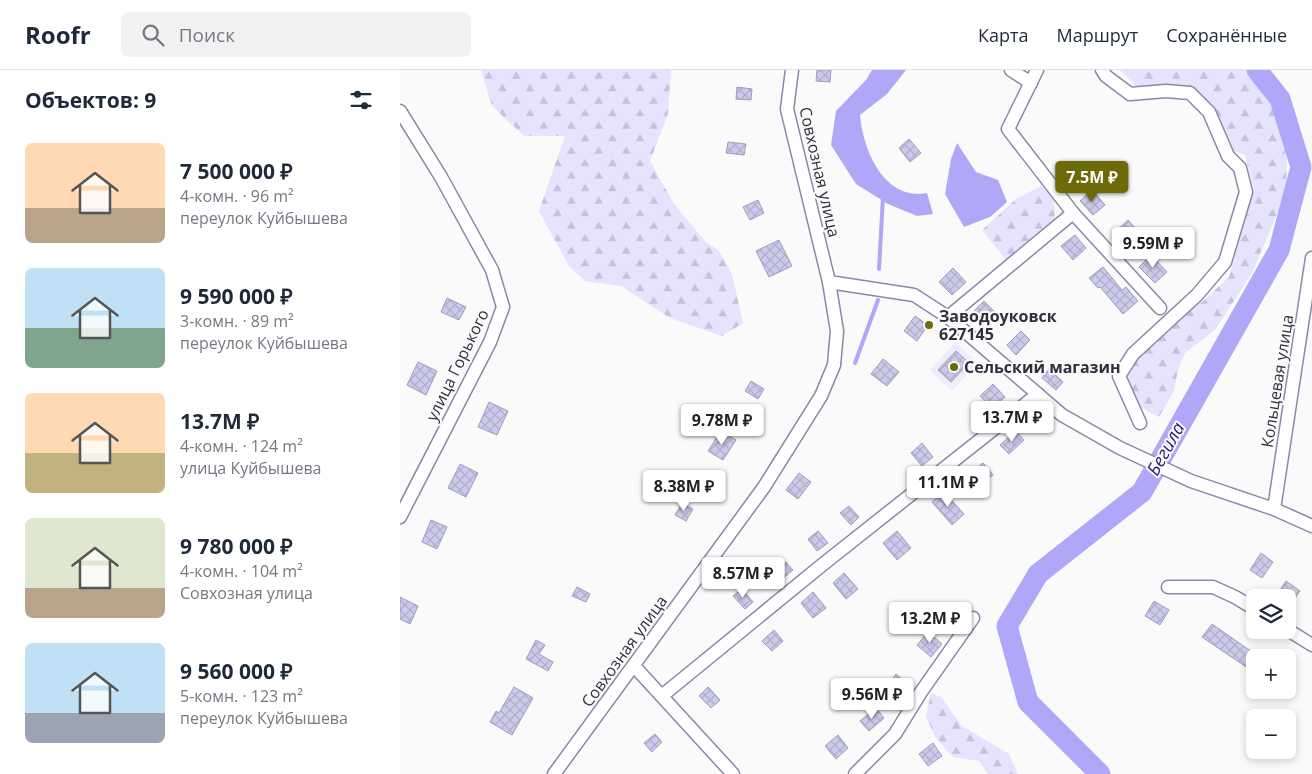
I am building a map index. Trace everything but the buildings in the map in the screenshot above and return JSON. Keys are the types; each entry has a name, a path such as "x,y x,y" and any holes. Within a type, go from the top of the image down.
{"street":[{"name":"Совхозная улица","path":"554,774 764,487 821,396 834,365 837,331 829,282 787,109 792,70"},
{"path":"1011,70 1031,83"},
{"path":"1037,70 1008,129 1073,213 1160,308"},
{"path":"1102,70 1106,76 1130,94 1166,91 1190,93 1209,112 1228,156 1240,168 1246,192 1225,262 1197,295 1133,354 1119,376 1140,423"},
{"name":"улица Горького","path":"400,517 490,342 503,307 492,270 441,177 402,122"},
{"path":"948,317 1073,213"},
{"name":"Кольцевая улица","path":"1274,509 1312,258"},
{"path":"829,282 914,295 948,317 1062,415 1130,453 1191,481 1274,509 1312,526"},
{"path":"663,695 822,565 1038,394"},
{"path":"1168,587 1213,587 1235,596 1246,604"},
{"path":"855,774 895,734 921,692 974,618"},
{"path":"1296,635 1312,645"},
{"path":"634,666 663,695 733,774"}],"shaded area":[{"path":"872,70 906,70 887,94 860,115 862,129 871,157 878,170 899,189 912,193 927,193 933,214 917,216 888,204 856,184 831,145 836,111 866,80"},
{"path":"957,143 976,172 998,180 1007,202 990,217 964,227 945,194 951,159"},
{"path":"955,342 978,363 952,391 930,370"}],"green space":[{"path":"481,70 671,70 668,114 650,161 674,204 705,241 719,251 732,274 743,323 722,336 670,318 621,286 585,281 569,266 539,211 565,136 524,136 492,106"},
{"path":"1120,70 1247,70 1273,108 1287,159 1286,194 1252,273 1215,330 1185,353 1178,370 1174,391 1159,417 1131,403 1123,371 1159,327 1202,302 1229,277 1254,189 1245,155 1224,148 1212,108 1172,88 1141,91"},
{"path":"1041,186 1054,197 1055,224 1007,261 982,230 1016,199"},
{"path":"931,693 941,697 962,726 1009,754 1018,774 988,774 979,761 953,757 935,737 926,716"}],"waterway":[{"name":"Бегила","path":"1100,774 1028,702 1007,626 1038,574 1142,492 1279,250 1301,167 1280,99 1257,70"},
{"path":"879,269 883,197"},
{"path":"855,363 878,300"}],"place":[{"name":"Заводоуковск 627145","path":"929,325"},
{"name":"Сельский магазин","path":"954,367"}]}
